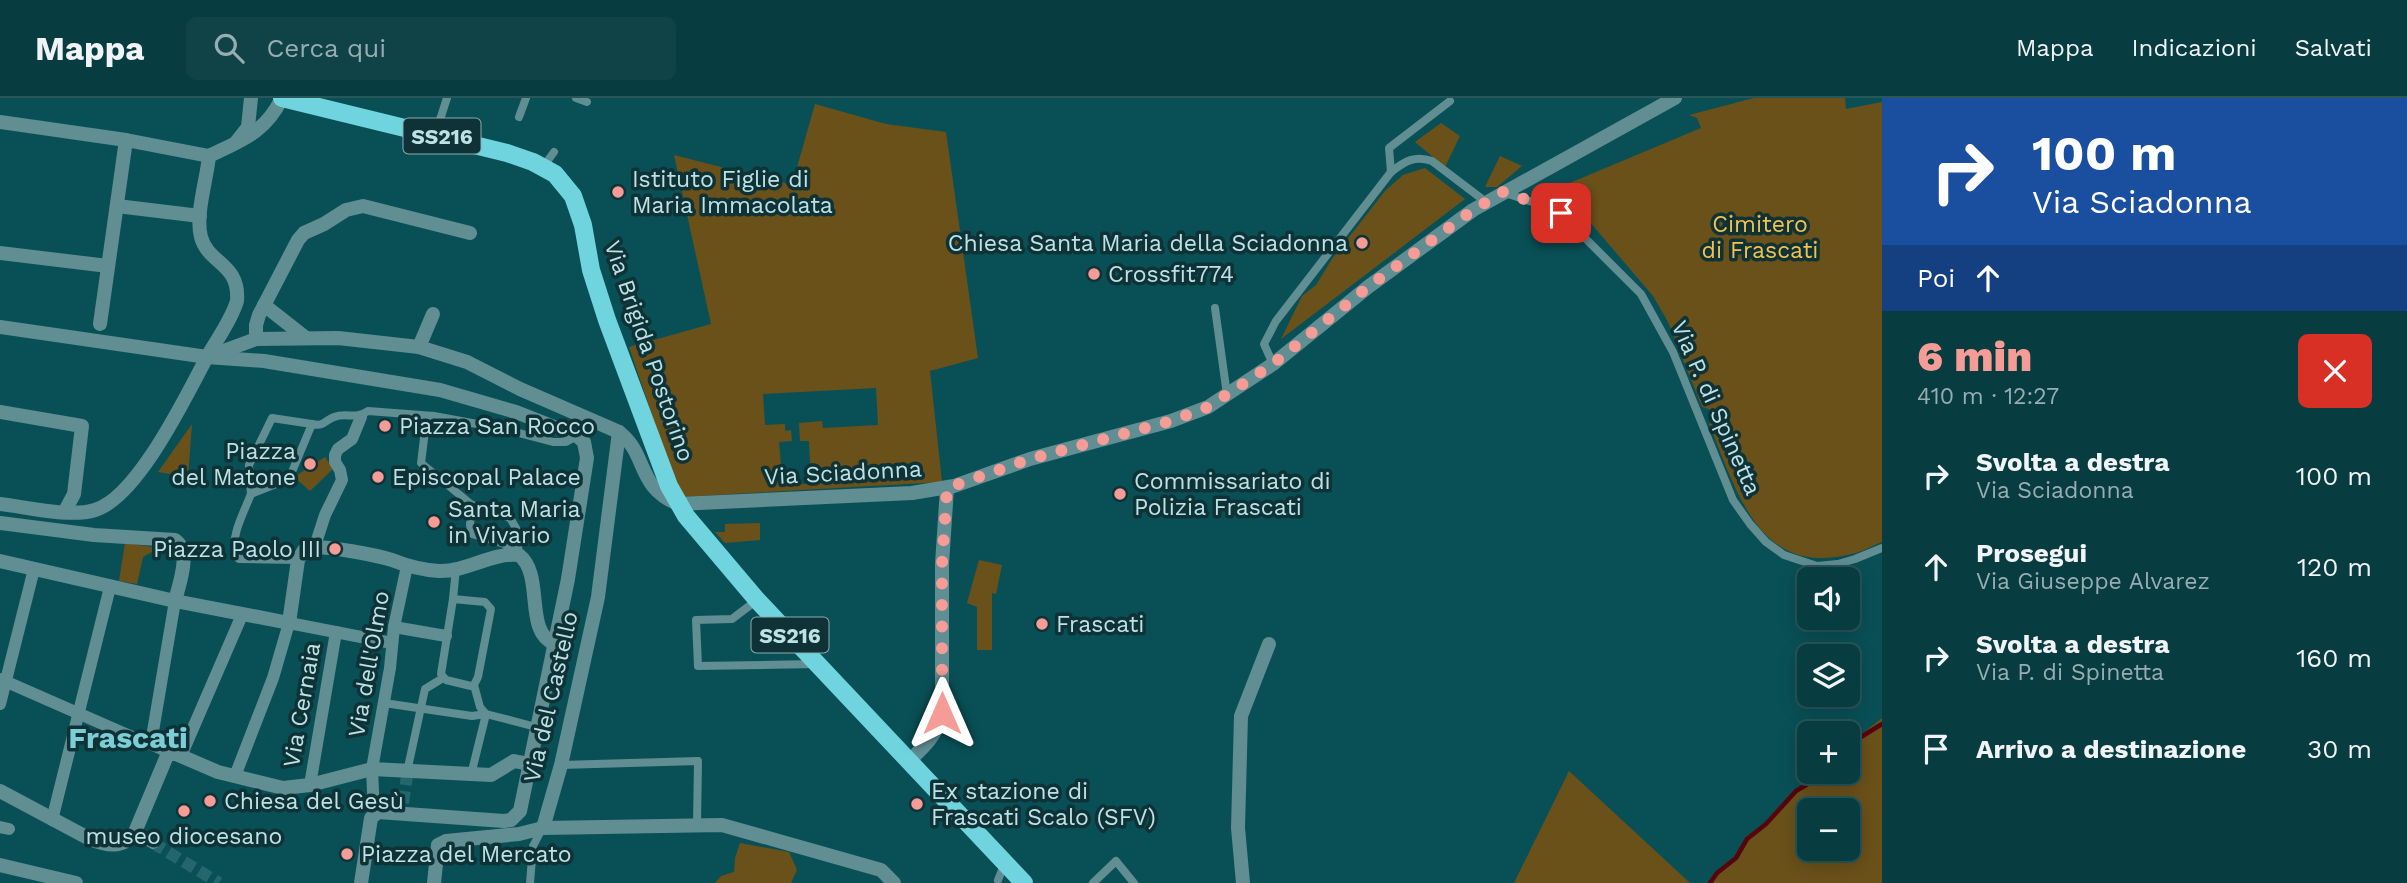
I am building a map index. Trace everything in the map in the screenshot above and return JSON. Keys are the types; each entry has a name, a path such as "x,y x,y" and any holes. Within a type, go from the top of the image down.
{"main road":[{"name":"SS216","path":"282,98 507,153 543,167"},
{"name":"Via Brigida Postorino","path":"543,167 564,184 578,211 591,270 607,320 678,504"},
{"name":"SS216","path":"678,504 711,549 757,600 1024,883"}],"street":[{"path":"232,145 248,127 251,98"},
{"path":"0,122 209,156 252,135 268,122 282,98"},
{"name":"Via Sciadonna","path":"678,504 912,493 947,488 1030,459 1171,421 1208,407 1273,364 1368,287 1486,202 1675,98"},
{"path":"100,324 126,141"},
{"path":"0,504 65,512 94,510 107,505 122,492 174,421 233,310 237,292 230,272 203,244 200,232 209,156"},
{"path":"117,206 200,216"},
{"path":"244,360 244,353 253,341 264,305 301,236 307,231 349,209 366,206 470,233"},
{"path":"0,253 108,266"},
{"path":"264,305 306,338"},
{"path":"419,347 433,314"},
{"path":"0,327 207,357 264,361 450,392 516,412 577,436 584,442 587,458 569,579 520,811 511,820 504,821 403,808 374,814 361,883"},
{"path":"207,357 253,341 306,338 349,338 419,347 467,362 520,390 619,432 631,446 653,489 660,496 678,504"},
{"path":"0,412 82,426 74,494 65,512"},
{"path":"315,546 325,515 342,480 335,455 338,449 352,439 361,417"},
{"name":"Via del Castello","path":"543,828 561,765 598,597 619,432"},
{"path":"909,761 936,731 942,708 942,564 947,488"},
{"path":"0,523 94,535 168,539 182,545 184,554 152,743"},
{"path":"235,776 273,678 289,623 298,560 304,550 315,546 438,571 508,555 519,555 526,563 531,580 540,631 545,639 555,644"},
{"path":"0,561 175,601 392,643"},
{"name":"Via dell'Olmo","path":"374,814 372,768 394,627 407,566"},
{"path":"0,704 3,680 34,569"},
{"path":"52,820 110,587"},
{"path":"0,792 104,844 123,844 129,840 175,754 242,615"},
{"path":"394,627 446,636"},
{"name":"Via Cernaia","path":"310,785 336,632"},
{"path":"1243,883 1238,828 1241,716 1269,644"},
{"path":"3,680 146,743 235,776 283,788 310,785 372,768 407,774 491,775 514,761 529,764"},
{"path":"434,883 437,851 441,842 519,834 543,828 722,825 881,870 894,883"},
{"path":"135,832 153,844"},
{"path":"0,865 76,883"}],"lane":[{"path":"435,135 447,98"},
{"path":"519,117 526,98"},
{"path":"576,98 587,102"},
{"path":"1391,172 1389,148 1450,101"},
{"path":"543,167 554,152"},
{"path":"1273,364 1264,344 1276,321 1391,172 1413,158 1423,158 1432,161 1486,202"},
{"name":"Via P. di Spinetta","path":"1503,192 1527,202 1557,209 1640,294 1673,352 1733,500 1766,542 1784,555 1817,566 1855,559 1882,548"},
{"path":"1215,308 1227,395"},
{"path":"298,560 239,559 233,550 251,494 249,464 272,418 321,426 336,416 361,417 368,411 434,416 504,429 553,442 566,442 577,436"},
{"path":"434,416 426,422 421,463 472,505 510,518 517,534 519,555"},
{"path":"251,494 289,479 312,424"},
{"path":"472,505 472,534 504,544 519,555"},
{"path":"443,678 441,670 456,568"},
{"path":"453,599 485,603 491,609 478,677 474,685 480,707 486,714"},
{"path":"757,600 732,619 696,620 698,666 818,664"},
{"path":"407,774 425,688 443,678 474,685"},
{"path":"384,703 472,716 486,714 537,727"},
{"path":"471,775 486,714"},
{"path":"561,765 698,761 697,825"},
{"path":"530,883 533,846 543,828"},
{"path":"1093,883 1116,861 1134,883"},
{"path":"998,880 1005,863"}],"green space":[{"name":"Cimitero di Frascati","path":"1754,98 1845,98 1846,109 1882,102 1882,542 1852,554 1820,558 1794,553 1773,541 1756,523 1730,476 1709,424 1713,419 1709,409 1702,407 1668,322 1653,296 1560,187 1701,128 1697,118 1689,115"},
{"path":"815,104 886,124 946,132 978,358 930,371 942,482 680,497 629,347 711,324 674,155 792,185","holes":["876,388 878,425 823,428 822,421 799,423 800,441 809,441 810,464 818,464 819,483 789,485 788,476 782,476 779,442 792,441 791,430 785,431 785,424 765,425 763,394"]},
{"path":"1441,123 1460,136 1445,167 1415,142"},
{"path":"1500,156 1522,166 1497,187 1485,187"},
{"path":"1425,168 1465,199 1281,339 1302,296 1316,285 1332,259 1385,191 1403,175"},
{"path":"192,424 188,477 158,472"},
{"path":"325,457 333,469 310,491 294,477"},
{"path":"760,523 760,540 725,543 715,532 725,532 725,524"},
{"path":"125,543 159,548 143,557 137,584 119,581"},
{"path":"979,560 1002,565 996,594 992,593 992,650 977,650 977,607 967,603"},
{"path":"1882,718 1882,883 1710,883 1717,873 1736,858 1744,841 1766,824 1796,791 1808,784 1860,784 1860,735"},
{"path":"1569,771 1690,883 1514,883"},
{"path":"740,843 789,852 797,870 791,883 715,883 721,876 734,872"}],"waterway":[{"path":"1860,738 1882,724"},
{"path":"1710,883 1717,873 1736,858 1747,839 1766,824 1796,791 1808,784"}],"tunnel":[{"path":"403,803 407,776"},
{"path":"153,843 219,883"}],"place":[{"name":"Istituto Figlie di Maria Immacolata","path":"618,192"},
{"name":"Chiesa Santa Maria della Sciadonna","path":"1362,243"},
{"name":"Crossfit774","path":"1094,274"},
{"name":"Piazza San Rocco","path":"385,426"},
{"name":"Piazza del Matone","path":"310,464"},
{"name":"Episcopal Palace","path":"378,477"},
{"name":"Commissariato di Polizia Frascati","path":"1120,494"},
{"name":"Santa Maria in Vivario","path":"434,522"},
{"name":"Piazza Paolo III","path":"335,549"},
{"name":"Frascati","path":"1042,624"},
{"name":"Chiesa del Gesù","path":"210,801"},
{"name":"Ex stazione di Frascati Scalo (SFV)","path":"917,804"},
{"name":"museo diocesano","path":"184,811"},
{"name":"Piazza del Mercato","path":"347,854"}],"district":[{"name":"Frascati","path":"128,737"}],"route":[{"path":"942,713 942,564 947,488 1030,459 1171,421 1216,403 1287,354 1368,287 1473,210 1503,192 1527,202 1546,205 1561,213"}]}
